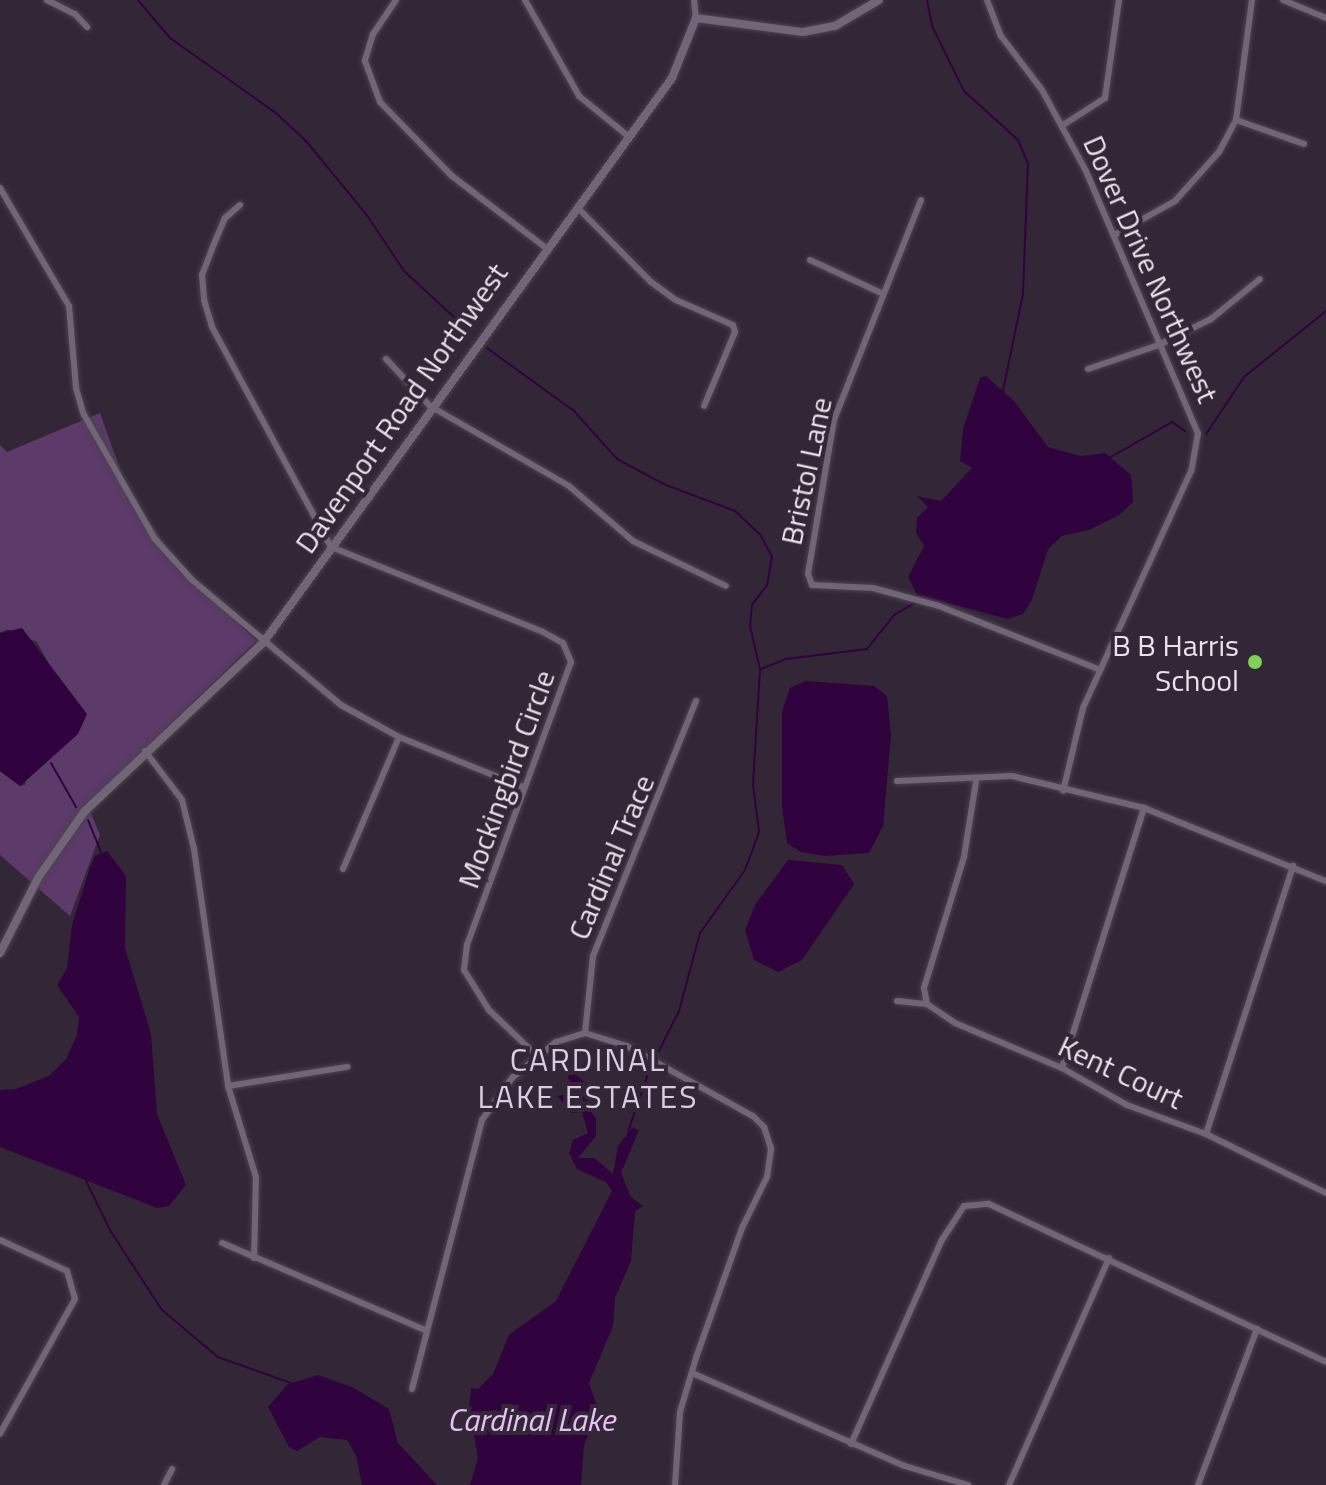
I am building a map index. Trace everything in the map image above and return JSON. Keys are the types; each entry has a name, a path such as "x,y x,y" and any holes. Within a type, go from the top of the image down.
{"street":[{"path":"47,0 75,14 87,27"},
{"path":"396,0 373,34 365,61 380,102 452,176 545,247"},
{"path":"525,0 579,96 628,136"},
{"path":"694,0 696,18 803,32 835,26 879,0"},
{"name":"Dover Drive Northwest","path":"987,0 1001,36 1063,125 1116,234 1159,345 1192,413 1197,450 1098,669 1063,791"},
{"path":"1063,125 1105,98 1119,0"},
{"path":"1116,234 1175,201 1219,152 1236,120 1252,0"},
{"path":"1283,0 1326,18"},
{"name":"Davenport Road Northwest","path":"0,953 54,852 84,812 145,750 263,643 575,205 672,78 696,18"},
{"path":"1236,120 1304,144"},
{"path":"0,188 69,306 76,388 98,440 155,539 263,643 341,705 399,737 523,787"},
{"path":"810,260 881,293 921,200"},
{"path":"240,205 225,218 202,275 204,300 212,327 331,547"},
{"path":"575,205 651,282 676,300 733,325 735,332 704,406"},
{"path":"1088,369 1159,345 1211,319 1260,279"},
{"name":"Bristol Lane","path":"881,293 834,420 807,572 812,585 873,588 911,597 1098,669"},
{"path":"386,359 430,406 569,486 654,555 726,586"},
{"name":"Mockingbird Circle","path":"331,547 563,643 571,662 568,680 523,787 500,865 467,945 464,970 481,1001 537,1056"},
{"name":"Cardinal Trace","path":"585,1033 593,956 696,701"},
{"path":"343,869 399,737"},
{"path":"145,750 182,800 228,1086 256,1177 254,1258"},
{"path":"897,781 976,781 1012,776 1063,791 1144,808 1326,881"},
{"path":"927,1004 924,988 964,857 976,781"},
{"path":"1062,1068 1144,808"},
{"path":"1206,1134 1293,866"},
{"name":"Kent Court","path":"897,1001 927,1004 955,1023 1062,1068 1127,1105 1206,1134 1326,1193"},
{"path":"412,1389 482,1120 512,1078 556,1042 585,1033 652,1057 753,1116 764,1127 771,1149 767,1177 742,1228 680,1412 675,1485"},
{"path":"228,1086 347,1067"},
{"path":"851,1444 942,1240 964,1206 989,1204 1326,1362"},
{"path":"0,1240 67,1271 75,1299 0,1434"},
{"path":"222,1243 425,1330"},
{"path":"1009,1485 1109,1258"},
{"path":"1201,1484 1257,1329"},
{"path":"692,1373 851,1444 968,1485"},
{"path":"164,1485 172,1469"}],"shaded area":[{"path":"100,413 127,489 175,560 256,641 87,804 100,835 70,916 0,855 0,771 20,786 25,785 51,668 37,642 7,629 0,633 0,445 7,452"}],"water":[{"path":"986,376 1014,401 1048,447 1081,456 1105,453 1130,474 1132,482 1133,502 1119,515 1089,530 1062,536 1048,549 1032,600 1023,614 1008,619 917,595 908,577 924,546 916,533 917,518 928,507 917,496 941,501 972,468 960,461 963,429 980,378"},
{"path":"22,628 87,714 78,734 20,786 0,771 0,633"},
{"path":"806,681 874,686 887,696 891,735 883,826 869,853 825,856 801,852 787,843 782,806 782,712 790,688"},
{"path":"107,851 126,876 125,948 151,1034 157,1114 186,1185 169,1206 157,1208 0,1147 0,1090 16,1089 49,1076 66,1059 77,1035 79,1017 57,985 67,968 72,925 89,870 95,856"},
{"path":"788,860 842,865 854,884 802,960 778,972 754,960 745,930 755,905"},
{"name":"Cardinal Lake","path":"570,1070 587,1084 588,1108 596,1118 596,1136 578,1158 594,1158 613,1174 618,1146 632,1128 639,1130 621,1173 631,1197 643,1206 635,1211 631,1261 615,1298 613,1326 589,1383 598,1409 584,1445 581,1485 470,1485 478,1458 469,1409 471,1388 478,1389 493,1374 509,1335 556,1301 612,1191 606,1182 577,1169 569,1153 573,1140 588,1133 582,1112 572,1113 557,1096 578,1092 568,1078"},
{"name":"Cardinal Lake","path":"318,1375 352,1387 389,1409 398,1443 437,1485 362,1485 356,1455 347,1440 320,1437 297,1451 289,1447 268,1407 288,1384"}],"waterway":[{"path":"138,0 170,38 276,113 306,141 366,214 404,271 469,331"},
{"path":"927,0 932,26 964,91 1018,140 1028,163 1023,294 1003,391"},
{"path":"1206,434 1244,377 1326,311"},
{"path":"487,348 574,411 617,459 666,485 735,511 760,534 772,557 767,585 752,605 750,626 760,669 753,784 759,832 745,870 700,933 679,1011 659,1051"},
{"path":"1109,458 1172,422 1185,431"},
{"path":"761,669 786,659 867,649 894,615 915,603 918,594"},
{"path":"51,763 76,807"},
{"path":"88,820 101,852"},
{"path":"628,1132 651,1065"},
{"path":"86,1181 111,1232 162,1310 218,1357 291,1383"}],"place":[{"name":"B B Harris School","path":"1255,662"}],"district":[{"name":"CARDINAL LAKE ESTATES","path":"588,1078"}]}
